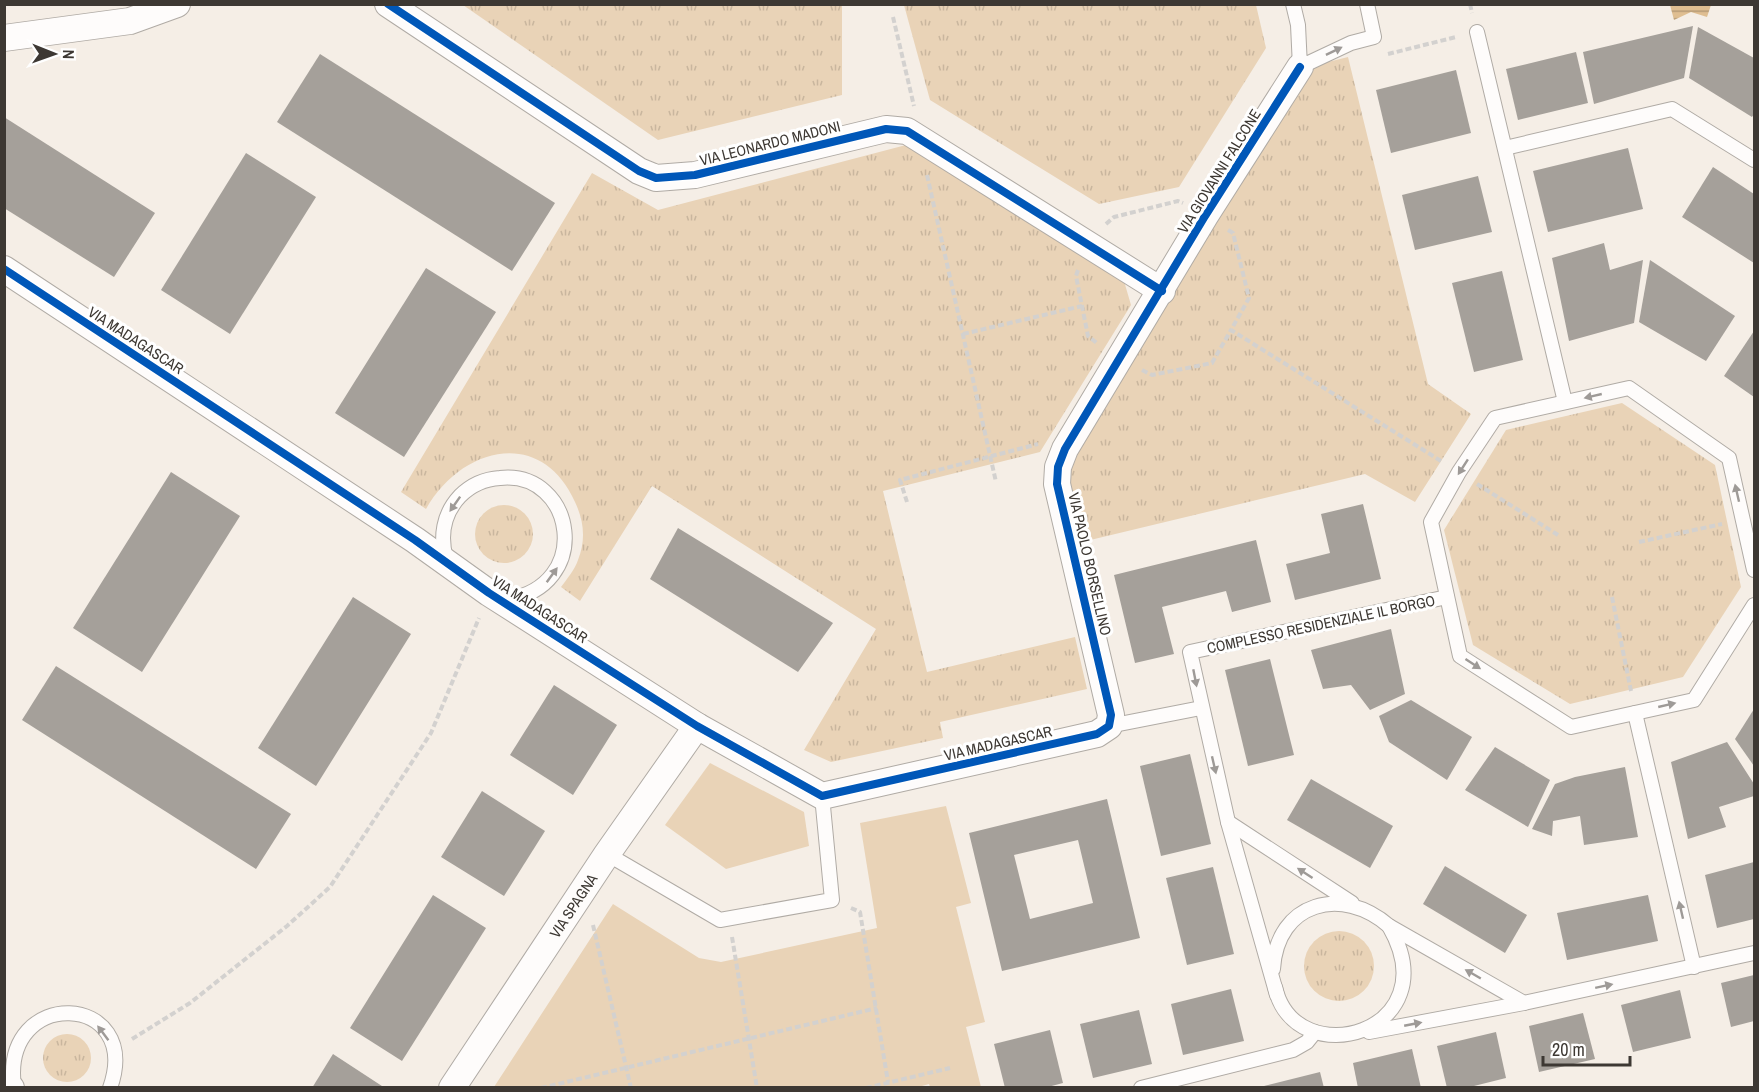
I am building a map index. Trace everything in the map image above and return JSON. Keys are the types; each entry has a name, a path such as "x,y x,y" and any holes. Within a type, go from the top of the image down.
{"street":[{"path":"4,38 130,21 177,4"},
{"name":"VIA LEONARDO MADONI","path":"388,4 639,171 656,178 695,175 886,129 907,131 1162,291"},
{"name":"VIA GIOVANNI FALCONE","path":"1162,291 1205,216 1300,67"},
{"name":"VIA MADAGASCAR","path":"4,269 415,540 447,565 496,597 697,726 822,796 1097,734 1109,726"},
{"name":"VIA PAOLO BORSELLINO","path":"1109,726 1111,716 1057,484 1058,467 1065,449 1162,291"},
{"name":"VIA SPAGNA","path":"452,1088 607,854 697,726"},
{"path":"4,1083 13,1088"}],"lane":[{"path":"1293,4 1298,25 1300,67 1351,43 1374,37 1366,4"},
{"path":"1477,32 1565,402"},
{"path":"1505,148 1672,108 1755,160"},
{"name":"COMPLESSO RESIDENZIALE IL BORGO","path":"1755,570 1749,518 1729,458 1629,388 1495,418 1459,472 1431,522 1460,656 1571,727 1694,699 1755,605"},
{"path":"447,565 442,544 444,523 452,504 467,489 486,479 507,477 528,482 537,487 546,493 559,510 565,530 564,551 556,571 542,587 524,598 496,597"},
{"name":"COMPLESSO RESIDENZIALE IL BORGO","path":"1277,995 1228,822 1190,652 1447,597"},
{"name":"VIA MADAGASCAR","path":"1109,726 1201,708"},
{"path":"1635,713 1694,967"},
{"path":"607,854 720,920 832,900 822,796"},
{"path":"1228,822 1354,904 1373,912 1389,926 1524,1003"},
{"path":"1354,904 1333,903 1313,908 1295,919 1282,935 1274,954 1272,975 1277,995 1287,1012 1300,1024 1315,1032 1336,1036 1355,1034 1524,1003 1755,953"},
{"path":"1355,1034 1376,1025 1392,1010 1402,989 1405,967 1400,945 1389,926"},
{"path":"13,1088 9,1072 10,1053 17,1036 29,1023 45,1014 63,1011 81,1015 97,1024 109,1038 115,1074 110,1088"},
{"path":"1141,1088 1293,1050 1306,1042 1315,1032"}],"path":[{"path":"1385,55 1477,32 1470,4"},
{"path":"893,17 916,110"},
{"path":"934,174 925,168 996,482"},
{"path":"1096,218 1106,224 1114,217 1178,201 1190,207"},
{"path":"1136,367 1152,375 1212,363 1249,298 1233,233 1221,225"},
{"path":"1081,262 1076,276 1088,336 1102,346"},
{"path":"963,334 1082,306"},
{"path":"1231,330 1558,535"},
{"path":"907,502 900,480 1037,445 1045,436"},
{"path":"1640,542 1749,518"},
{"path":"112,1048 136,1038 190,1003 287,926 330,887 431,732 467,652 496,597"},
{"path":"1612,597 1635,713"},
{"path":"832,900 860,912 888,1082"},
{"path":"598,916 593,924 631,1088"},
{"path":"729,918 757,1088"},
{"path":"542,1088 877,1008"},
{"path":"866,1088 950,1068"}],"green space":[{"path":"463,5 842,5 842,95 658,140"},
{"path":"904,5 1256,5 1266,48 1179,187 1099,204 930,100"},
{"path":"1348,57 1428,384 1471,414 1415,502 1365,474 1082,542 1065,469 1312,66"},
{"path":"906,145 1124,281 1131,305 1040,452 883,491 927,672 1075,637 1087,689 940,722 943,738 831,762 804,750 876,629 652,486 580,601 561,587 575,567 581,553 583,531 580,516 575,502 560,478 542,462 522,454 501,454 480,460 459,471 441,488 426,509 401,492 592,173 658,210"},
{"path":"1622,403 1715,465 1741,587 1683,677 1570,704 1473,645 1444,530 1506,430"},
{"path":"504,505 515,507 528,518 533,534 531,545 520,558 504,563 493,561 480,550 475,534 477,523 488,510"},
{"path":"710,763 804,812 809,846 726,869 665,825"},
{"path":"946,806 971,903 956,907 985,1022 966,1027 981,1087 930,1087 929,1084 915,1088 494,1087 613,904 699,958 721,962 877,928 860,823"},
{"path":"1339,931 1352,934 1364,941 1371,953 1374,966 1371,979 1364,991 1352,998 1339,1001 1326,998 1314,991 1307,979 1304,966 1307,953 1314,941 1326,934"},
{"path":"62,1034 72,1034 87,1044 91,1058 90,1067 81,1078 72,1082 62,1082 47,1072 43,1063 43,1053 53,1038"}],"shaded area":[{"path":"1670,4 1711,5 1707,17 1691,12 1674,20"}],"building":[{"path":"1693,26 1684,78 1594,104 1583,52"},
{"path":"1698,27 1754,58 1754,114 1752,117 1689,78"},
{"path":"1576,52 1588,103 1518,120 1506,69"},
{"path":"320,54 555,203 512,271 277,122"},
{"path":"1456,70 1471,133 1391,153 1376,90"},
{"path":"4,117 155,213 114,277 4,208"},
{"path":"1628,148 1643,209 1548,232 1533,171"},
{"path":"246,153 316,197 230,334 161,290"},
{"path":"1713,167 1754,194 1754,263 1682,217"},
{"path":"1478,176 1492,232 1415,250 1402,195"},
{"path":"1604,243 1610,270 1643,260 1634,323 1569,341 1552,258"},
{"path":"1650,260 1735,316 1706,361 1639,322"},
{"path":"426,268 496,312 404,457 335,413"},
{"path":"1502,271 1523,360 1474,372 1452,283"},
{"path":"1754,331 1754,397 1724,376"},
{"path":"171,472 240,516 142,672 73,628"},
{"path":"1363,504 1381,579 1295,600 1286,564 1330,553 1321,514"},
{"path":"678,528 833,623 798,672 650,579"},
{"path":"1256,540 1271,602 1232,612 1226,591 1162,607 1174,654 1135,663 1114,575"},
{"path":"353,597 411,634 316,786 258,748"},
{"path":"1391,629 1405,694 1370,710 1351,685 1323,689 1311,650"},
{"path":"1270,659 1294,755 1248,766 1225,670"},
{"path":"56,666 291,814 256,869 22,720"},
{"path":"554,685 617,725 573,795 510,755"},
{"path":"1411,700 1472,737 1447,780 1389,742 1379,716"},
{"path":"1754,709 1754,766 1735,739"},
{"path":"1727,742 1754,784 1754,796 1719,807 1726,827 1688,839 1671,762"},
{"path":"1495,747 1550,780 1528,827 1465,790"},
{"path":"1190,754 1211,844 1161,856 1140,766"},
{"path":"1625,767 1638,837 1584,845 1580,816 1553,821 1552,836 1532,829 1555,784 1575,777"},
{"path":"1311,779 1393,826 1370,868 1287,820"},
{"path":"482,791 545,831 504,896 441,857"},
{"path":"1107,799 1140,938 1002,971 969,833","holes":["1078,840 1093,903 1030,919 1014,855"]},
{"path":"1754,862 1754,919 1717,928 1705,875"},
{"path":"1445,866 1527,915 1505,953 1423,904"},
{"path":"1213,867 1234,954 1187,965 1166,878"},
{"path":"433,895 486,928 402,1061 350,1028"},
{"path":"1648,895 1658,941 1567,960 1557,913"},
{"path":"1754,975 1754,1021 1731,1027 1721,983"},
{"path":"1231,989 1244,1041 1183,1055 1171,1004"},
{"path":"1680,990 1691,1038 1633,1052 1621,1005"},
{"path":"1139,1010 1152,1064 1093,1078 1080,1024"},
{"path":"1583,1013 1595,1059 1539,1072 1529,1026"},
{"path":"1050,1030 1063,1083 1044,1088 1005,1088 994,1044"},
{"path":"1496,1032 1506,1078 1466,1088 1447,1088 1437,1046"},
{"path":"1412,1049 1421,1088 1358,1088 1353,1063"},
{"path":"333,1054 385,1088 312,1088"},
{"path":"1320,1072 1324,1088 1260,1088 1260,1087"}],"cycle path":[{"path":"388,4 639,171 656,178 695,175 886,129 907,131 1162,291"},
{"path":"4,269 415,540 489,593 697,726 822,796 1097,734 1109,726 1111,715 1057,484 1058,467 1065,449 1205,216 1300,67"}]}
